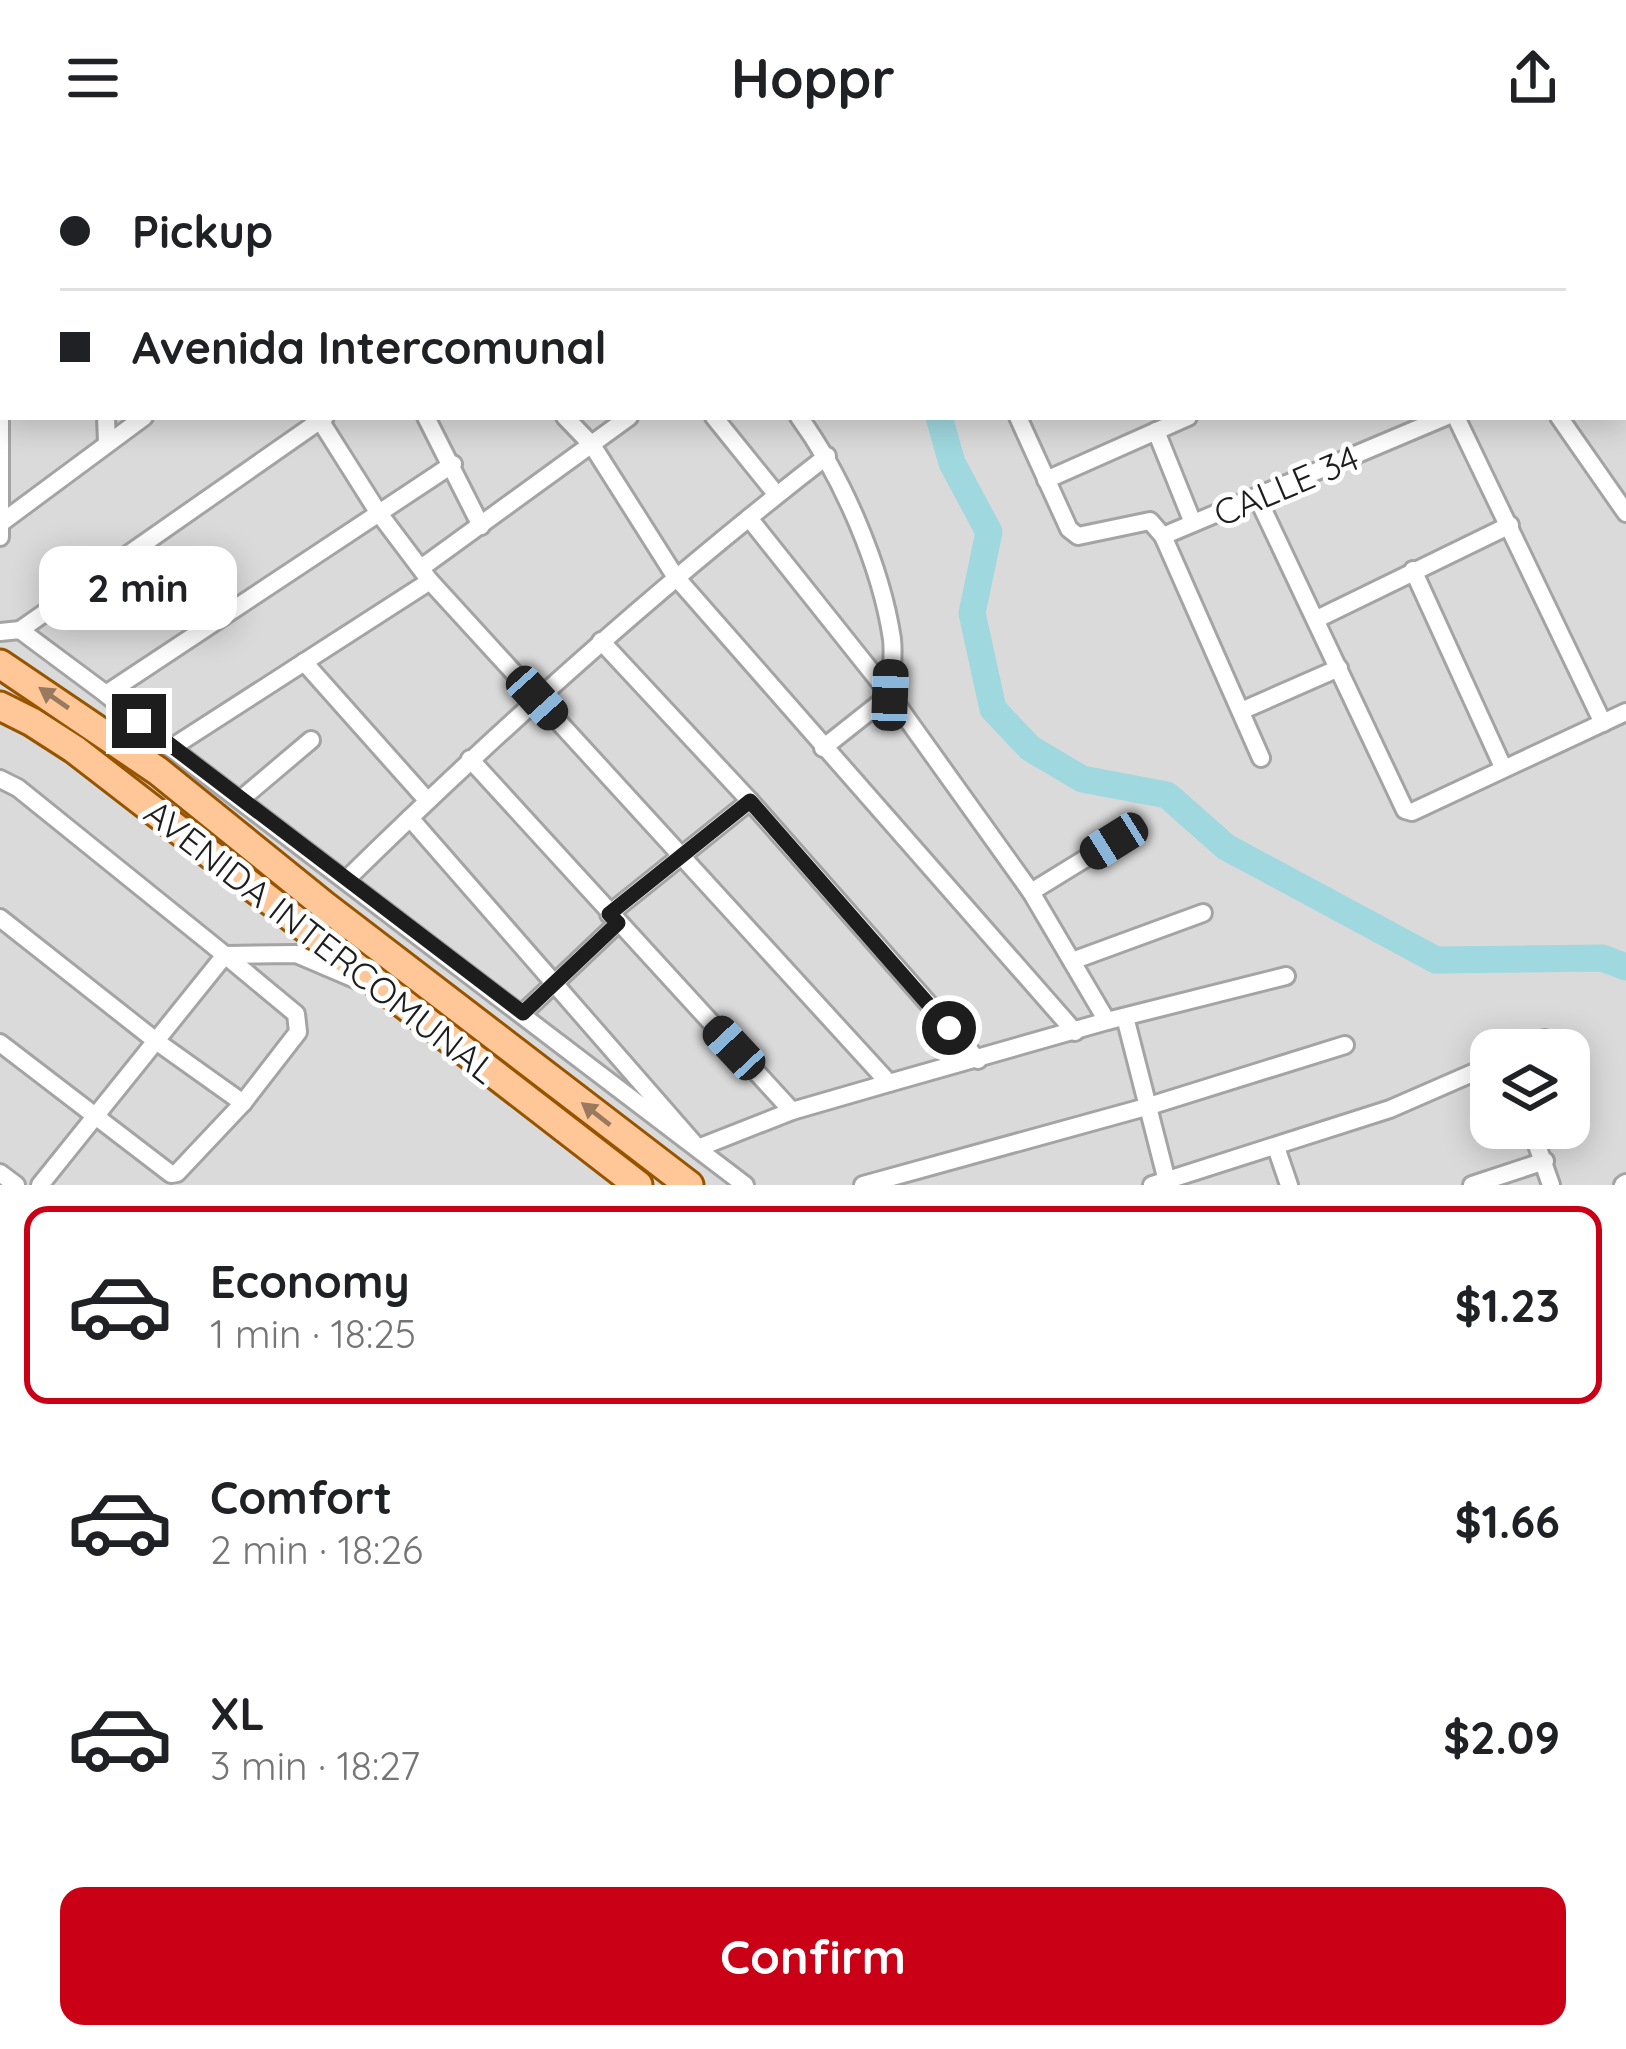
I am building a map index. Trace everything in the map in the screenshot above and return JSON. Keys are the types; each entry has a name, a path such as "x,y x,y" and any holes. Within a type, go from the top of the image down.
{"main road":[{"name":"AVENIDA INTERCOMUNAL","path":"0,664 158,771 689,1185"},
{"name":"AVENIDA INTERCOMUNAL","path":"5,705 74,749 638,1185"}],"street":[{"path":"0,420 0,537"},
{"path":"106,420 107,443"},
{"path":"1,523 140,420"},
{"path":"0,632 20,630 318,420"},
{"path":"322,420 378,512 426,574 889,1083"},
{"path":"428,420 482,526"},
{"path":"568,420 592,445 675,576 1075,1032"},
{"path":"171,748 304,662 426,574 482,526 625,420"},
{"path":"716,420 777,494"},
{"path":"801,420 827,455 863,535 892,641 890,695 823,748"},
{"path":"1019,420 1072,534 1150,521 1163,536 1261,758"},
{"path":"1046,479 1181,420"},
{"name":"CALLE 34","path":"1163,536 1438,420"},
{"path":"1458,420 1603,723"},
{"path":"1561,420 1626,514"},
{"path":"1156,430 1193,523"},
{"path":"347,879 426,799 601,641 827,455"},
{"path":"106,694 453,464"},
{"path":"1258,499 1405,810 1412,812 1626,712"},
{"path":"748,518 890,695 1116,1019 1146,1107 1159,1183 1390,1109 1470,1074"},
{"path":"1317,619 1510,525"},
{"path":"1413,570 1503,767"},
{"name":"AVENIDA INTERCOMUNAL","path":"20,630 745,1185"},
{"path":"601,641 750,801 978,1060"},
{"path":"304,662 426,799"},
{"path":"1241,711 1340,668"},
{"path":"240,800 311,740"},
{"path":"470,759 792,1111"},
{"path":"0,779 18,788 225,956 296,1014 299,1022 298,1032 243,1103 171,1174 0,1042"},
{"path":"523,1013 679,856 750,801"},
{"path":"410,818 698,1148 792,1111 1286,976"},
{"path":"1031,892 1114,841"},
{"path":"1072,961 1202,913"},
{"path":"0,918 243,1103"},
{"path":"40,1185 225,956 296,954 385,993"},
{"path":"863,1185 1146,1107 1345,1045"},
{"path":"1276,1147 1289,1185"},
{"path":"1540,1149 1551,1185"},
{"path":"1472,1185 1545,1161"},
{"path":"0,1173 16,1185"}],"shaded area":[{"path":"0,420 1626,420 1626,1185 0,1185"}],"waterway":[{"path":"940,420 952,463 989,532 972,613 993,709 1030,748 1082,779 1167,795 1226,847 1436,960 1602,958 1626,967"}],"route":[{"path":"139,721 523,1013 618,923 609,914 750,801 949,1028"}]}
